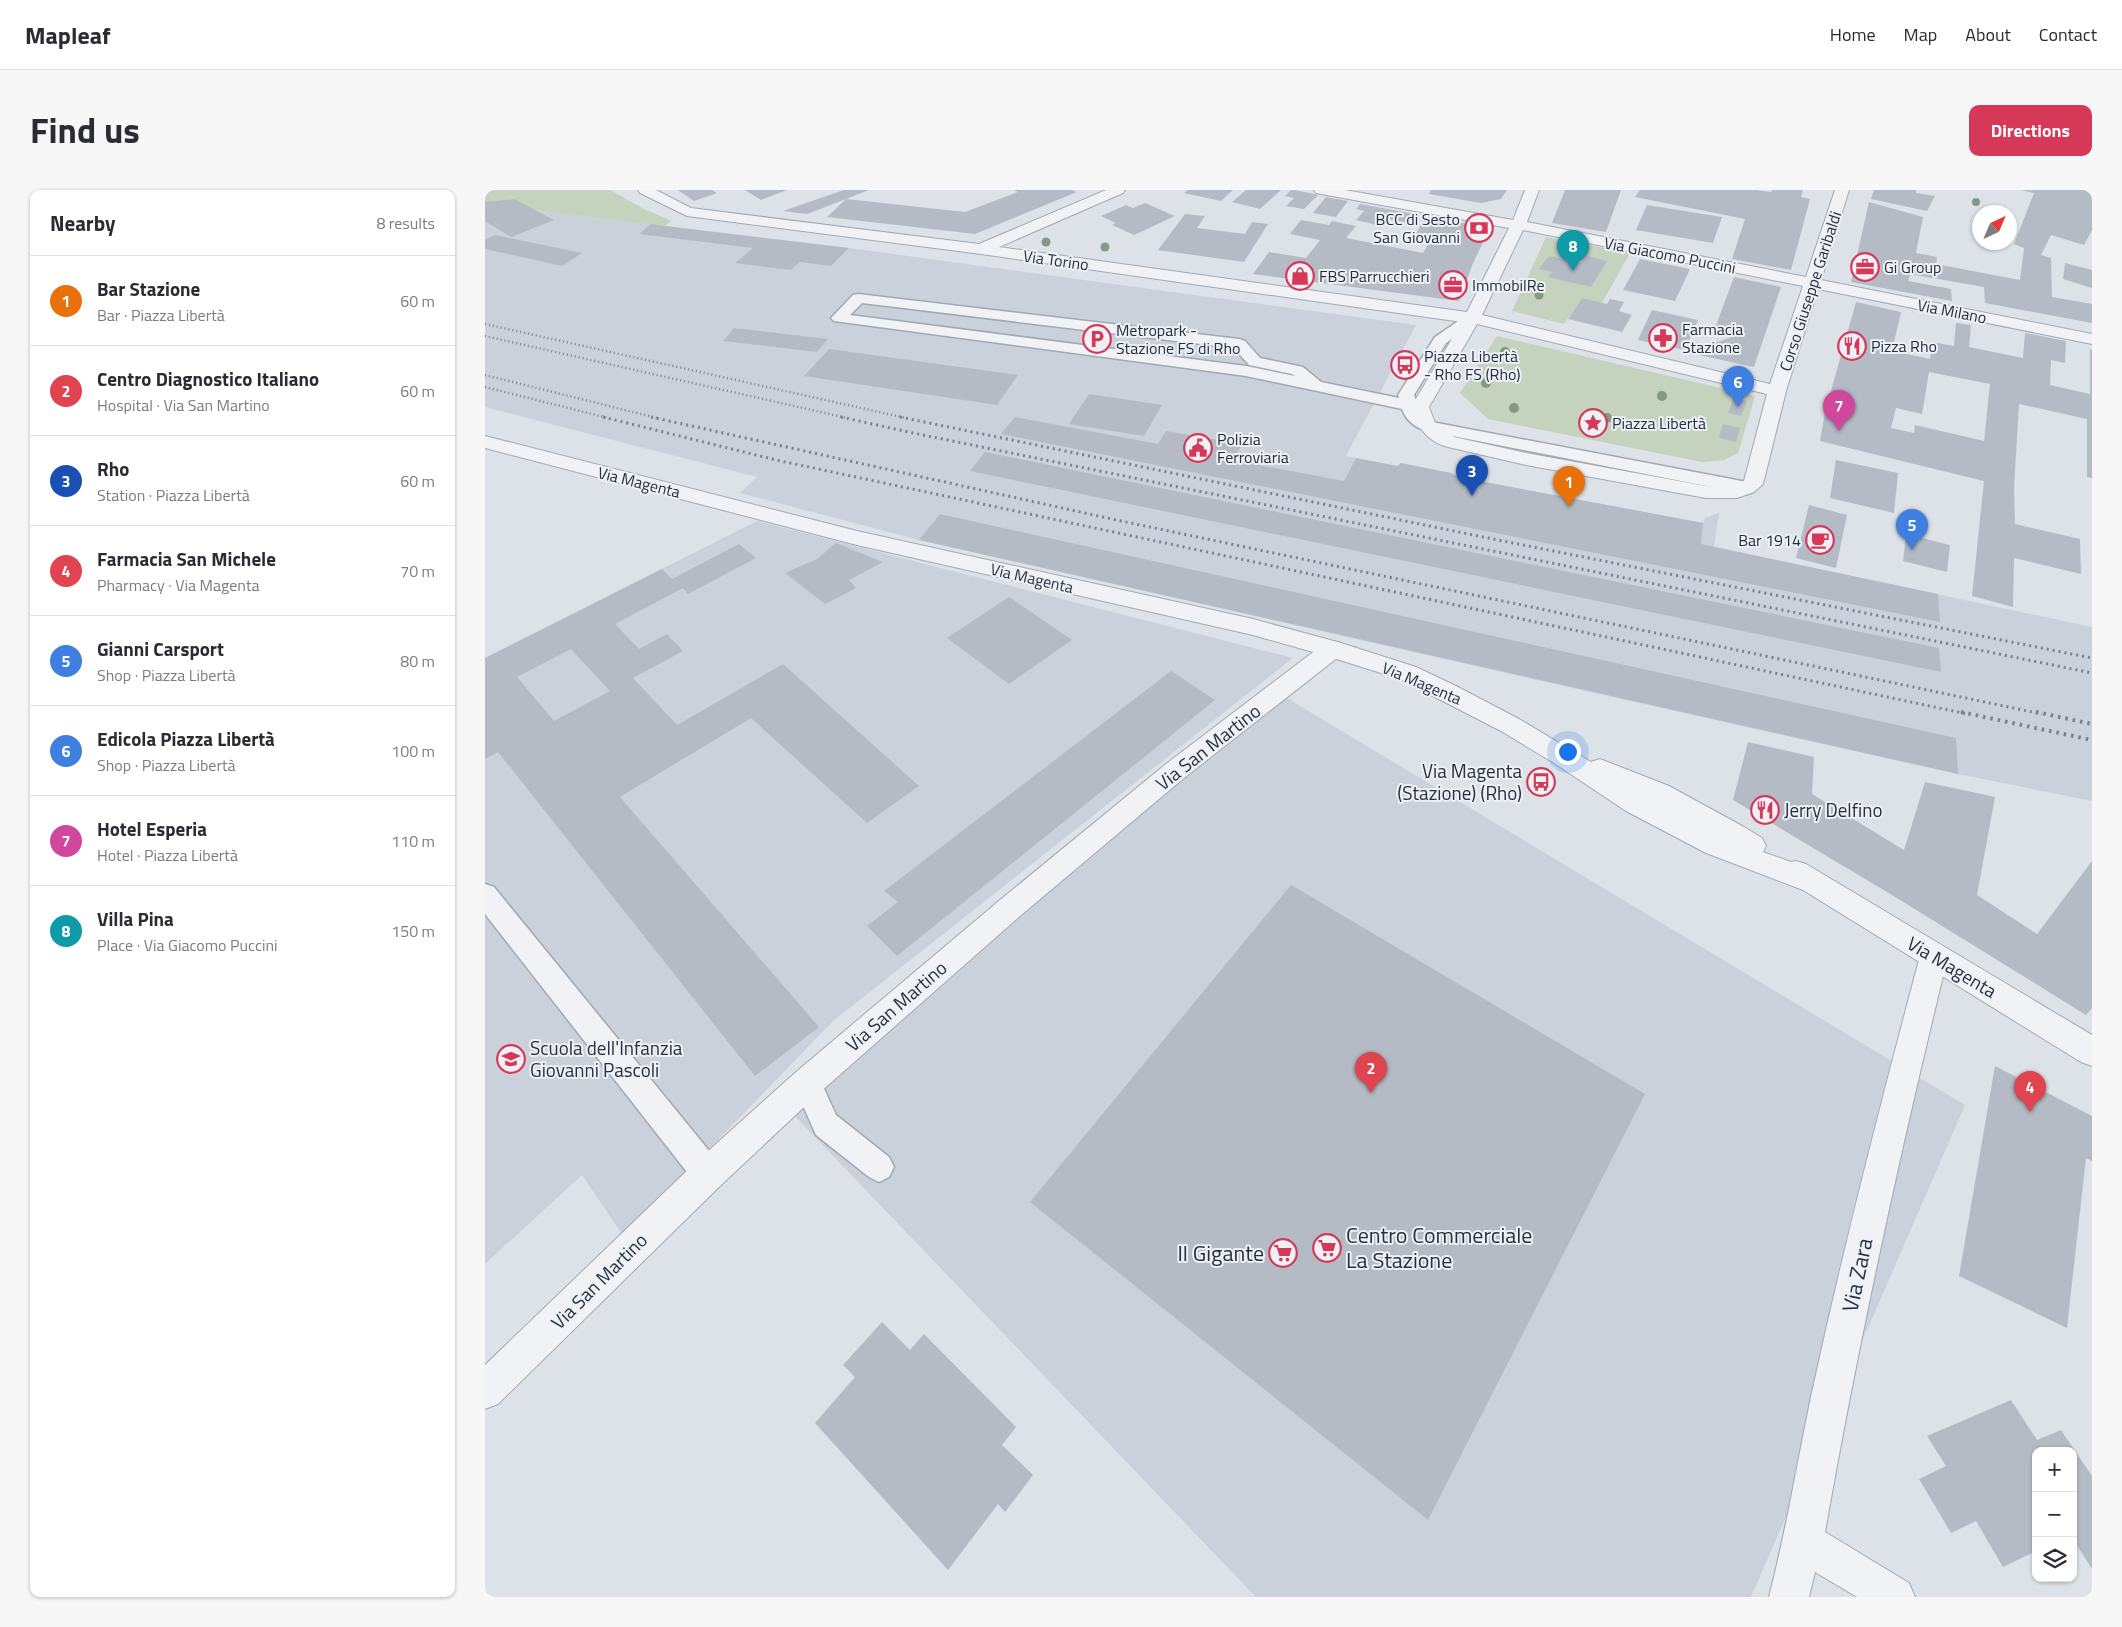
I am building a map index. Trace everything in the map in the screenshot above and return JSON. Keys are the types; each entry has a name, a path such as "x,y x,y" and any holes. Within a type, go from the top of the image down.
{"street":[{"name":"Via Torino","path":"645,190 687,212 981,249 1472,318"},
{"name":"Via Giacomo Puccini","path":"1321,190 1517,225 1813,283"},
{"path":"1472,318 1777,391 1753,484 1737,493 1706,492 1525,459 1448,441 1427,426 1420,407 1472,318 1532,190"},
{"name":"Corso Giuseppe Garibaldi","path":"1777,391 1842,190"},
{"path":"981,249 1105,192"},
{"name":"Via Milano","path":"1813,283 2092,339"},
{"name":"Via Magenta","path":"485,442 857,538 1253,627 1333,649 1408,673 1448,692 1563,756 1650,812 1715,845 1811,882 2092,1052"},
{"name":"Via San Martino","path":"485,1391 708,1174 807,1083 1010,908 1175,771 1333,649"},
{"name":"Via Zara","path":"1789,1597 1803,1542 1830,1397 1888,1136 1934,956"},
{"path":"1803,1542 1895,1597"}],"lane":[{"path":"1315,385 1297,370 1255,362 1239,344 857,298 839,318 1246,371 1408,405"},
{"path":"1427,426 1413,416 1406,395 1440,340 1472,318"},
{"path":"485,895 708,1174"},
{"path":"807,1083 827,1125 879,1167"}],"shaded area":[{"path":"515,199 535,210 849,248 1416,325 1346,456 1397,466 1451,473 1458,477 1703,523 1705,518 1719,513 1714,547 2092,627 2092,801 1958,774 919,540 740,493 757,477 485,407 485,202"},
{"path":"757,521 1293,658 833,1021 624,1237 582,1175 485,1264 485,658"},
{"path":"1270,688 1965,1105 1751,1597 1256,1597 790,1111"}],"green space":[{"path":"485,190 610,190 644,209 672,221 664,226 535,210 515,199 485,202"},
{"path":"1546,237 1630,253 1602,303 1582,298 1564,324 1512,311"},
{"path":"1497,336 1755,396 1738,453 1724,460 1702,462 1488,419 1460,393"}],"building":[{"path":"678,190 712,190 717,193 694,201"},
{"path":"745,190 787,190 761,200"},
{"path":"844,190 869,190 807,214 783,211"},
{"path":"1014,190 1072,190 1077,192 975,234 827,217 846,199 965,212 1018,192"},
{"path":"1188,190 1233,190 1221,201 1184,193"},
{"path":"1246,190 1281,190 1260,209 1232,202"},
{"path":"1291,190 1318,195 1304,209 1286,206 1294,198 1285,196"},
{"path":"1431,190 1507,190 1501,199 1481,203 1429,194"},
{"path":"1565,190 1621,190 1606,232 1552,223"},
{"path":"1640,190 1756,190 1771,192 1772,190 1803,190 1801,197 1810,199 1791,270 1732,259 1745,219 1635,197"},
{"path":"1874,190 1916,190 1916,193 1935,196 1927,211 1871,199"},
{"path":"2021,190 2092,190 2092,230 2084,245 2051,235 2041,255 2051,258 2052,297 2092,304 2092,323 1985,303 1984,287 1910,274 1908,281 1951,289 1952,301 1851,282 1869,202 1923,217 1916,253 1937,257 1936,264 2020,280 2024,248 2017,245 2017,236 2034,193"},
{"path":"1326,197 1348,201 1336,217 1313,213"},
{"path":"515,199 554,220 511,237 485,221 485,202"},
{"path":"1145,203 1175,216 1134,235 1112,225 1116,223 1101,216 1126,205 1133,208"},
{"path":"1360,204 1415,214 1408,223 1382,218 1377,225 1356,220 1364,211 1356,209"},
{"path":"1647,205 1722,217 1713,243 1636,230"},
{"path":"1185,214 1205,216 1197,228 1245,234 1252,222 1268,224 1244,262 1158,250"},
{"path":"1425,216 1490,228 1473,263 1459,301 1253,274 1269,252 1306,258 1320,240 1290,234 1301,220 1329,225 1332,221 1356,226 1346,238 1423,253 1432,237 1416,234"},
{"path":"651,224 849,248 831,266 800,262 791,270 735,263 753,248 639,234"},
{"path":"495,235 582,253 562,266 485,249 485,240"},
{"path":"1549,256 1582,263 1587,256 1607,261 1591,287 1548,277 1552,272 1539,269"},
{"path":"1640,259 1690,269 1675,301 1623,290"},
{"path":"2065,263 2092,270 2092,288 2063,279"},
{"path":"1734,277 1781,287 1754,367 1699,355 1700,348 1743,333 1715,328"},
{"path":"1582,298 1607,304 1610,299 1624,302 1619,311 1632,315 1622,332 1568,319"},
{"path":"1856,302 1901,312 1892,351 1930,359 1932,342 1954,346 1956,323 1971,325 1969,347 2023,358 2025,333 2066,341 2065,363 2051,360 2050,385 2090,394 2090,349 2092,350 2092,478 2087,477 2087,419 2019,404 2014,488 2015,524 2080,539 2081,574 2014,558 2013,607 1972,596 1984,481 1820,441 1825,412","holes":["1929,372 1990,384 1984,441 1915,425 1914,433 1891,428 1896,408 1922,414"]},
{"path":"1652,310 1698,320 1685,350 1638,340"},
{"path":"734,328 828,339 817,352 723,341"},
{"path":"829,349 1018,375 997,405 804,376"},
{"path":"1089,394 1162,405 1144,436 1069,424"},
{"path":"1734,397 1747,401 1741,416 1728,413"},
{"path":"1015,417 1158,444 1166,431 1242,444 1233,460 1344,481 1356,458 1397,466 1401,463 1451,473 1458,477 1703,523 1701,544 1938,594 1940,622 1001,434"},
{"path":"1723,424 1740,428 1736,442 1719,438"},
{"path":"985,452 1939,648 1941,672 970,471"},
{"path":"1836,460 1898,473 1894,513 1830,498"},
{"path":"1809,505 1847,515 1836,568 1796,558"},
{"path":"940,514 1956,738 1958,774 919,540"},
{"path":"1906,534 1950,545 1947,572 1903,561"},
{"path":"836,543 883,562 849,580 856,588 825,604 785,573 817,559"},
{"path":"739,544 756,558 688,594 683,588 615,624 639,649 667,634 683,651 633,678 677,725 783,664 919,786 867,823 751,718 620,797 819,1027 755,1076 498,752 485,759 485,658 662,569 672,579","holes":["571,649 610,691 554,721 517,677"]},
{"path":"1009,597 1072,640 1009,684 947,638"},
{"path":"1171,671 1215,700 897,956 867,926 898,902 884,891"},
{"path":"1748,742 1814,757 1812,794 1904,850 1925,782 1995,797 1977,895 2037,934 2092,861 2092,1008 2086,1015 1892,895 1733,800"},
{"name":"Centro Commerciale La Stazione","path":"1291,885 1645,1094 1428,1520 1030,1202"},
{"path":"1995,1066 2092,1116 2092,1161 2086,1158 2067,1328 1959,1276"},
{"path":"882,1322 910,1350 924,1334 1016,1427 1002,1445 1033,1475 1005,1512 998,1504 948,1570 815,1423 855,1377 843,1365"},
{"path":"2011,1400 2037,1440 2061,1430 2072,1447 2032,1447 2032,1553 2003,1567 1976,1521 1951,1533 1919,1479 1946,1466 1927,1436"},
{"path":"2077,1454 2092,1476 2092,1569 2077,1545"}],"railway":[{"path":"485,324 906,418"},
{"path":"485,336 847,418"},
{"path":"485,375 657,418"},
{"path":"485,387 608,418"},
{"path":"603,417 776,460 1967,714"},
{"path":"651,417 1121,521 2042,714"},
{"path":"841,417 2092,673"},
{"path":"900,417 1488,538 2092,658"},
{"path":"1961,712 2092,740"},
{"path":"2036,712 2092,724"}],"place":[{"name":"BCC di Sesto San Giovanni","path":"1479,228"},
{"name":"Gi Group","path":"1865,267"},
{"name":"Villa Pina","path":"1573,271"},
{"name":"FBS Parrucchieri","path":"1300,276"},
{"name":"ImmobilRe","path":"1453,285"},
{"name":"Farmacia Stazione","path":"1663,338"},
{"name":"Metropark - Stazione FS di Rho","path":"1097,339"},
{"name":"Pizza Rho","path":"1852,346"},
{"name":"Piazza Libertà - Rho FS (Rho)","path":"1405,365"},
{"name":"Edicola Piazza Libertà","path":"1738,407"},
{"name":"Piazza Libertà","path":"1593,423"},
{"name":"Hotel Esperia","path":"1839,431"},
{"name":"Polizia Ferroviaria","path":"1198,448"},
{"name":"Rho","path":"1472,496"},
{"name":"Bar Stazione","path":"1569,507"},
{"name":"Bar 1914","path":"1820,540"},
{"name":"Gianni Carsport","path":"1912,550"},
{"name":"Via Magenta (Stazione) (Rho)","path":"1541,782"},
{"name":"Jerry Delfino","path":"1765,810"},
{"name":"Scuola dell'Infanzia Giovanni Pascoli","path":"511,1059"},
{"name":"Centro Diagnostico Italiano","path":"1371,1093"},
{"name":"Farmacia San Michele","path":"2030,1112"},
{"name":"Centro Commerciale La Stazione","path":"1327,1248"},
{"name":"Il Gigante","path":"1283,1253"}]}
